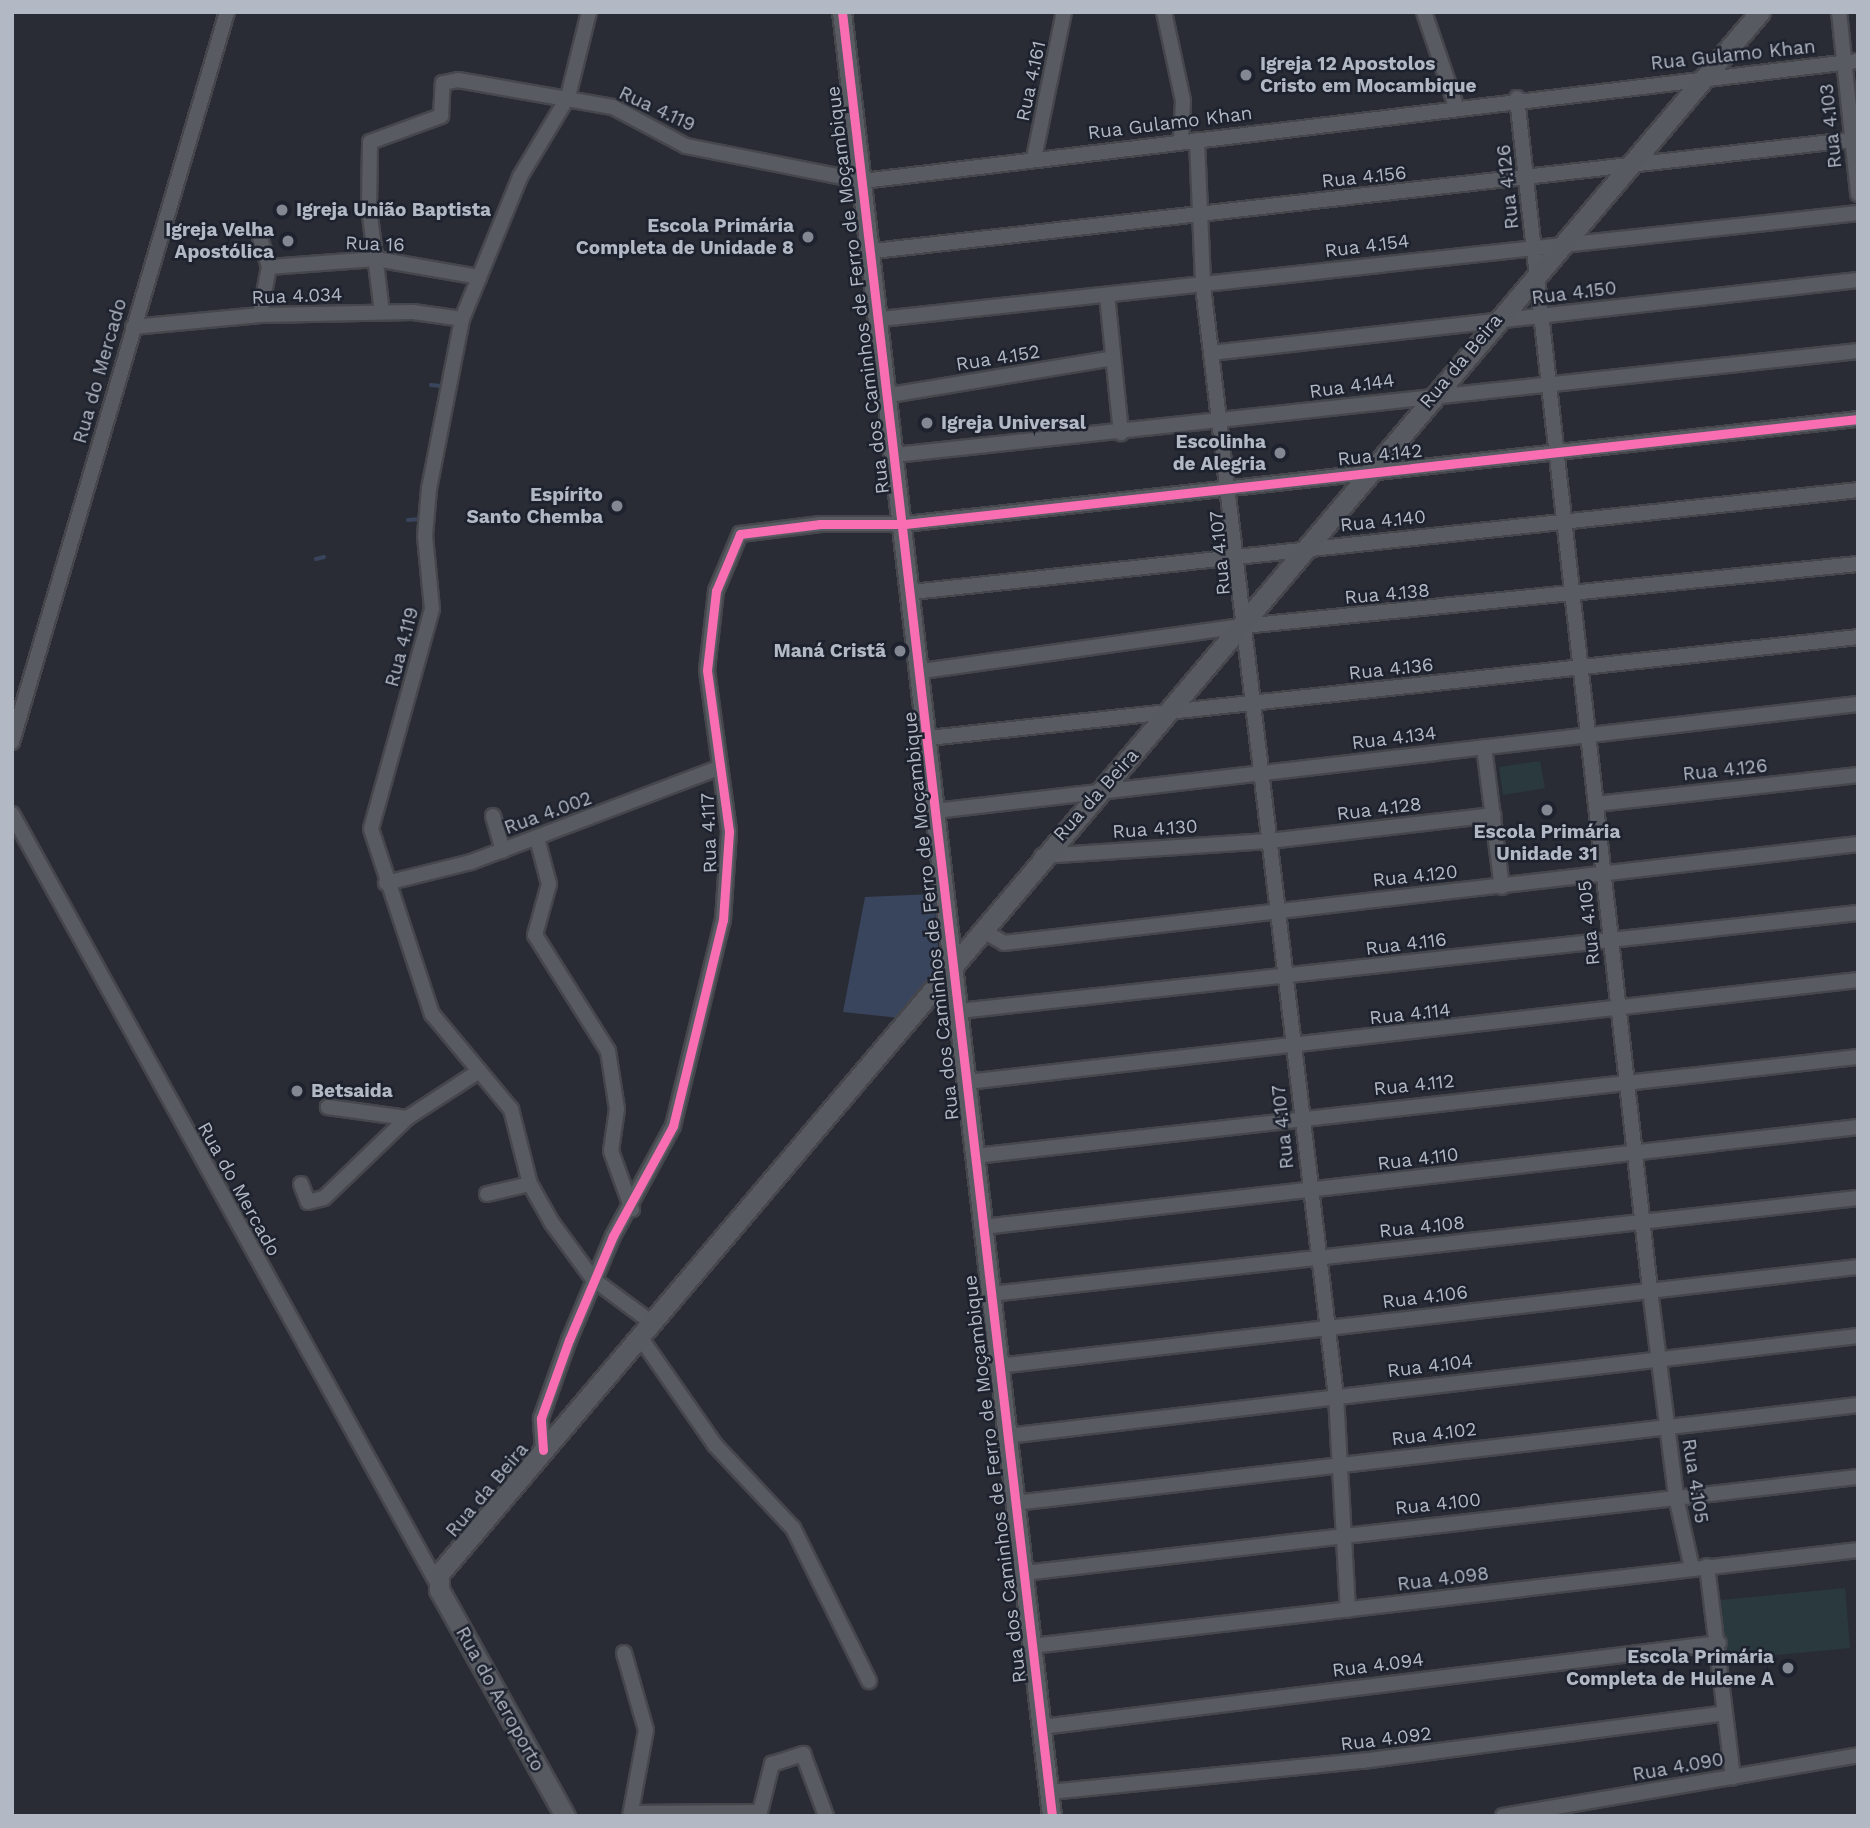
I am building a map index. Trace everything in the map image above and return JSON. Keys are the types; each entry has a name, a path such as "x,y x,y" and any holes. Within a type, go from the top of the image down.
{"main road":[{"name":"Rua da Beira","path":"436,1581 1042,856 1244,626 1303,548 1365,474 1760,12"},
{"name":"Rua do Aeroporto","path":"436,1581 565,1816"}],"street":[{"name":"Rua do Mercado","path":"12,742 227,12"},
{"path":"382,312 376,260 370,142 441,116 443,83 493,81 568,97 589,12"},
{"name":"Rua dos Caminhos de Ferro de Moçambique","path":"842,12 874,251 998,1366 1052,1816"},
{"name":"Rua 4.161","path":"1034,158 1064,12"},
{"path":"1164,12 1183,101 1181,142"},
{"path":"1424,12 1456,106"},
{"name":"Rua 4.103","path":"1839,12 1851,62 1858,194"},
{"name":"Rua Gulamo Khan","path":"863,181 1517,98 1851,62"},
{"name":"Rua 4.119","path":"863,181 687,146 613,107 568,97 520,177 462,319 429,489 425,536 432,609 372,815 386,883 432,1014 511,1109 530,1184 593,1279 646,1330 715,1445 793,1528 869,1681"},
{"name":"Rua 4.126","path":"1517,98 1537,272"},
{"name":"Rua 4.156","path":"874,251 1854,139"},
{"name":"Rua 4.107","path":"1196,140 1202,214 1203,286 1211,353 1223,418 1244,626 1317,1258 1336,1396 1346,1534 1348,1610"},
{"name":"Rua 4.154","path":"881,319 1203,286 1562,241 1858,213"},
{"path":"260,237 269,267 260,315"},
{"name":"Rua 16","path":"269,267 376,260 479,277"},
{"name":"Rua 4.105","path":"1537,272 1555,455 1650,1290 1676,1497 1692,1568"},
{"name":"Rua 4.150","path":"1211,353 1493,324 1858,280"},
{"path":"1107,295 1121,433"},
{"name":"Rua 4.034","path":"133,327 260,315 382,312 462,319"},
{"name":"Rua 4.144","path":"895,455 1121,433 1223,418 1433,394 1858,351"},
{"name":"Rua 4.152","path":"890,395 1113,358"},
{"name":"Rua 4.142","path":"905,524 1231,486 1555,455 1858,419"},
{"name":"Rua 4.140","path":"912,592 1303,548 1858,491"},
{"name":"Rua 4.117","path":"543,1450 541,1418 593,1279 632,1209 673,1126 723,920 729,831 707,670 716,591 734,541 748,530 905,524"},
{"name":"Rua 4.138","path":"922,671 1244,626 1573,595 1858,564"},
{"name":"Rua 4.136","path":"929,738 1168,715 1858,637"},
{"name":"Rua 4.134","path":"935,811 1101,789 1858,705"},
{"path":"1484,747 1502,887"},
{"name":"Rua 4.002","path":"386,883 503,851 719,768"},
{"name":"Rua 4.126","path":"1596,804 1858,775"},
{"name":"Rua do Mercado","path":"12,814 436,1581"},
{"name":"Rua 4.128","path":"1269,841 1493,815"},
{"path":"493,816 503,851"},
{"path":"537,838 549,884 535,935 608,1051 617,1109 611,1151 632,1209"},
{"name":"Rua 4.130","path":"1042,856 1269,841"},
{"name":"Rua 4.120","path":"981,930 1004,943 1858,844"},
{"name":"Rua 4.116","path":"959,1011 1858,913"},
{"name":"Rua 4.114","path":"967,1082 1617,1010 1858,980"},
{"name":"Rua 4.112","path":"975,1156 1302,1117 1858,1057"},
{"path":"301,1184 308,1202 324,1198 407,1118 479,1071"},
{"path":"328,1107 407,1118"},
{"name":"Rua 4.110","path":"983,1227 1858,1127"},
{"path":"487,1194 530,1184"},
{"name":"Rua 4.108","path":"991,1294 1858,1198"},
{"name":"Rua 4.106","path":"998,1366 1858,1267"},
{"name":"Rua 4.104","path":"1007,1436 1858,1336"},
{"name":"Rua 4.102","path":"1015,1503 1858,1405"},
{"name":"Rua 4.100","path":"1024,1573 1858,1477"},
{"name":"Rua 4.098","path":"1032,1646 1858,1550"},
{"path":"1707,1566 1719,1643 1733,1777"},
{"name":"Rua 4.094","path":"1042,1727 1719,1643"},
{"path":"624,1653 646,1730 631,1814 760,1814 772,1764 803,1754 826,1816"},
{"name":"Rua 4.092","path":"1049,1792 1362,1761 1725,1713"},
{"name":"Rua 4.090","path":"1503,1816 1858,1755"}],"shaded area":[{"path":"1540,761 1545,788 1503,795 1499,767"},
{"path":"1845,1588 1850,1648 1726,1660 1720,1600"}],"water":[{"path":"934,894 940,971 900,1018 843,1012 865,897"}],"waterway":[{"path":"431,385 441,386"},
{"path":"408,520 421,519"},
{"path":"316,559 324,557"}],"cycle path":[{"path":"842,12 1052,1816"},
{"path":"543,1450 541,1418 569,1340 613,1236 673,1126 723,920 729,831 707,670 716,591 740,534 820,524 905,524 1858,419"}],"place":[{"name":"Igreja 12 Apostolos Cristo em Mocambique","path":"1246,75"},
{"name":"Igreja União Baptista","path":"282,210"},
{"name":"Escola Primária Completa de Unidade 8","path":"808,237"},
{"name":"Igreja Velha Apostólica","path":"288,241"},
{"name":"Igreja Universal","path":"927,423"},
{"name":"Escolinha de Alegria","path":"1280,453"},
{"name":"Espírito Santo Chemba","path":"617,506"},
{"name":"Maná Cristã","path":"900,651"},
{"name":"Escola Primária Unidade 31","path":"1547,810"},
{"name":"Betsaida","path":"297,1091"},
{"name":"Escola Primária Completa de Hulene A","path":"1788,1668"}]}
